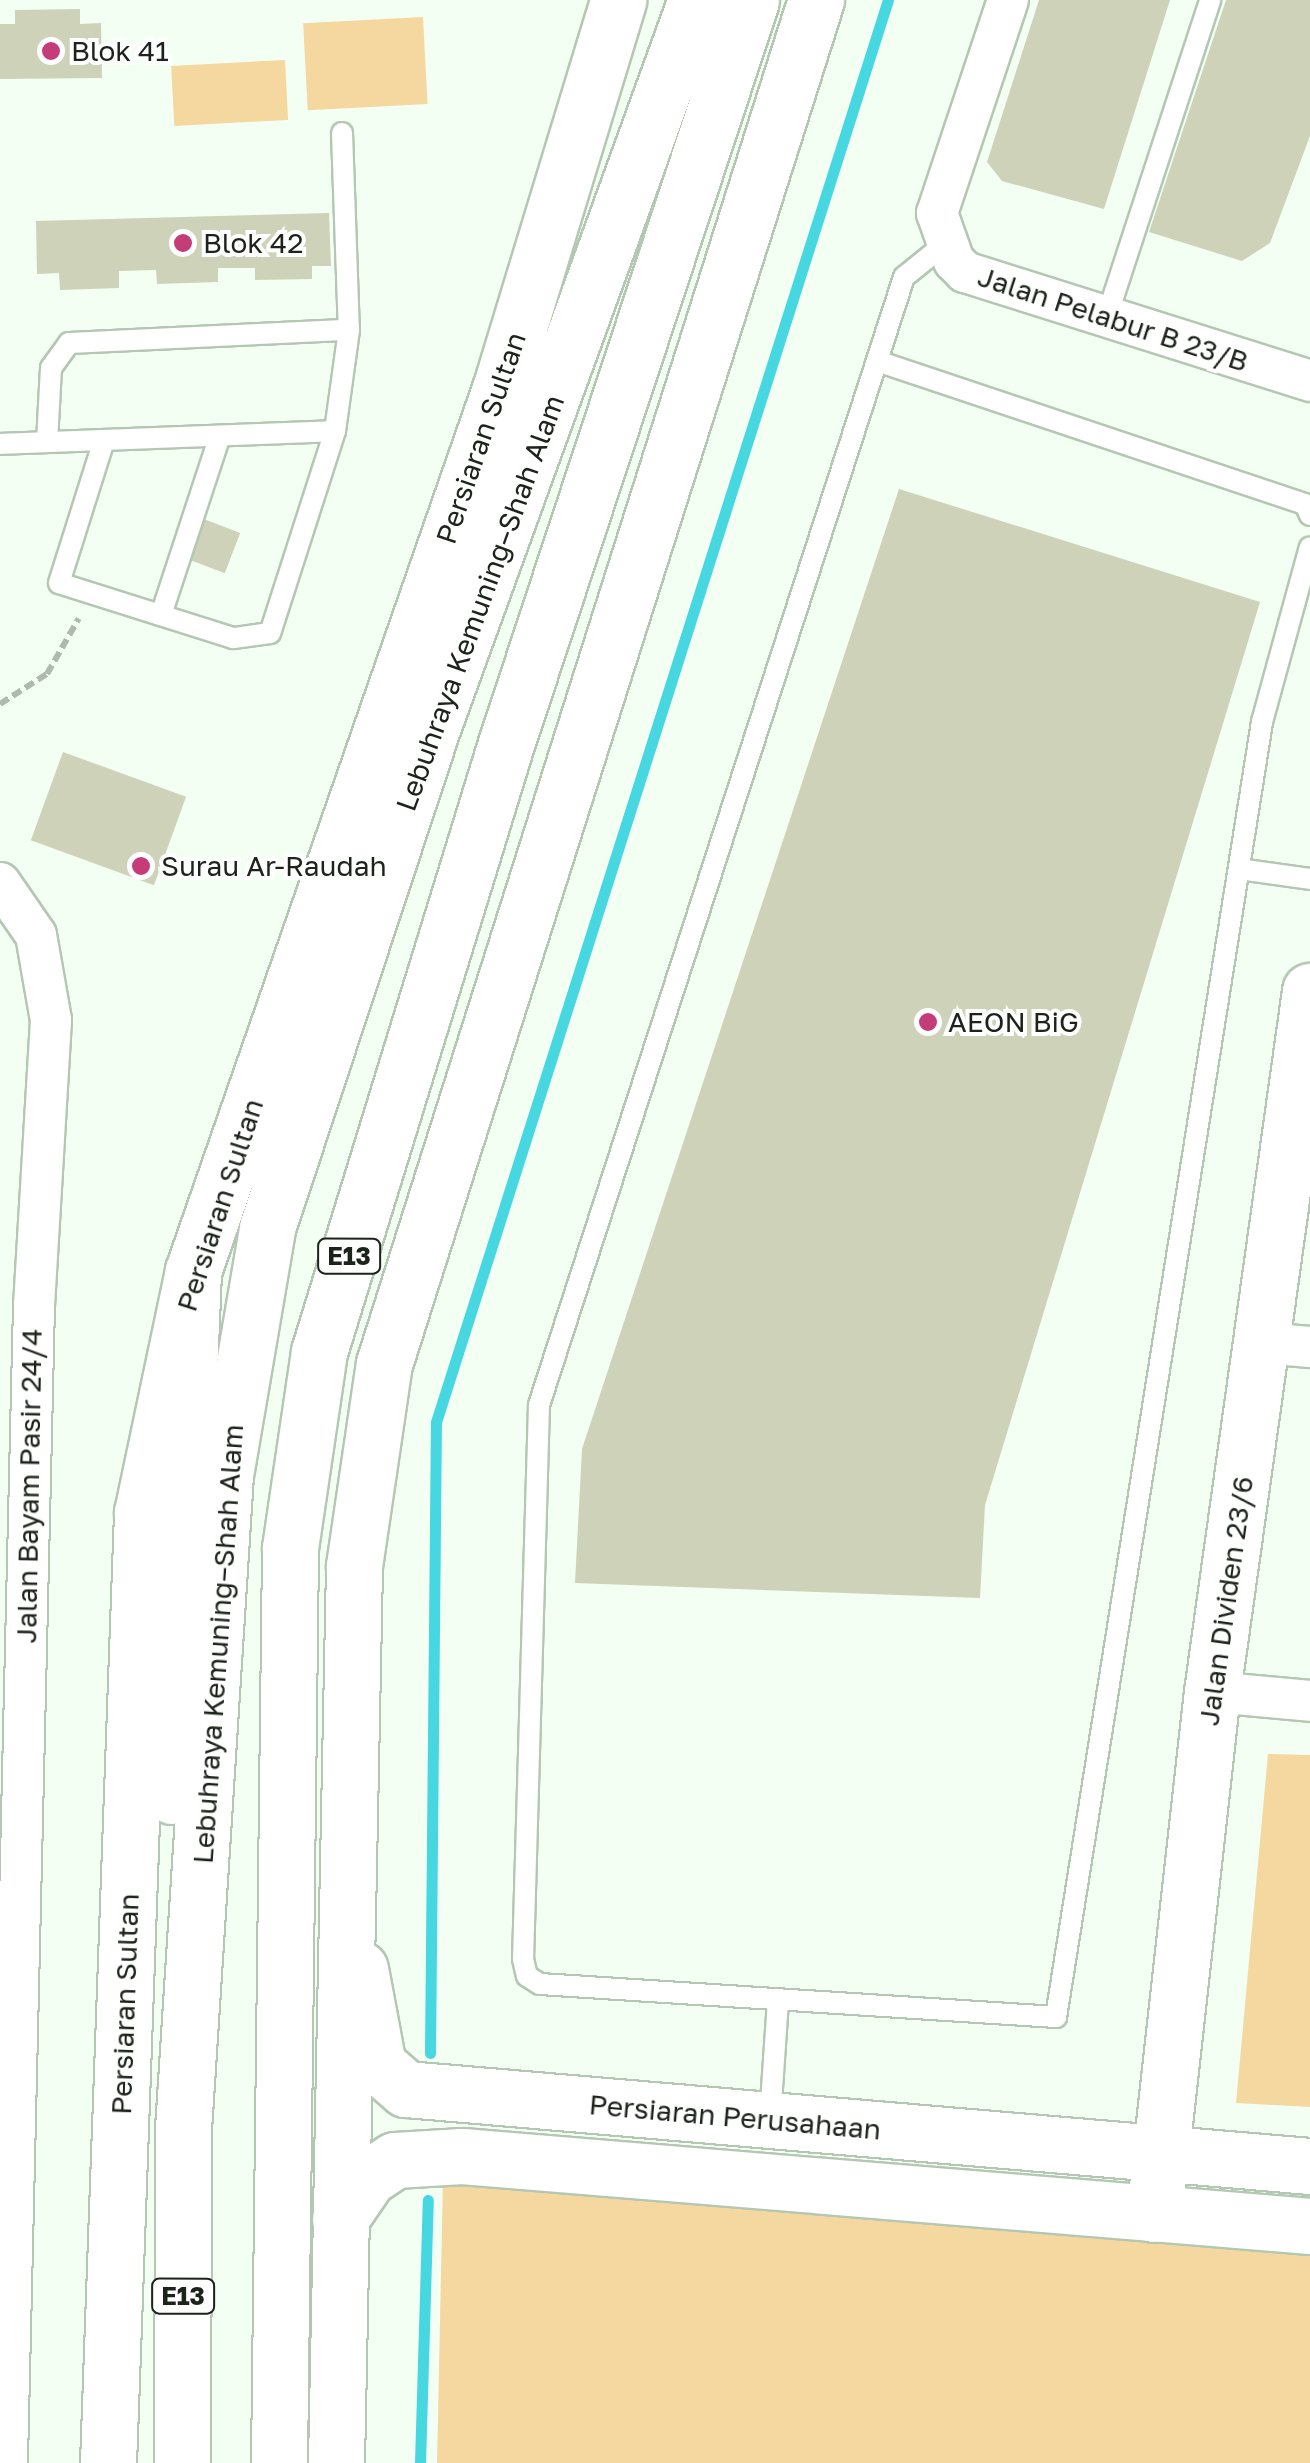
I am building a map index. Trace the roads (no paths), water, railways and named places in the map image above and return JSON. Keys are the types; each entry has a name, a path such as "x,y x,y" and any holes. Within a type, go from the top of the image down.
{"main road":[{"name":"Persiaran Sultan","path":"108,2463 142,1513 193,1271 502,382 618,0"},
{"name":"Lebuhraya Kemuning–Shah Alam","path":"182,2463 183,2129 225,1475 267,1228 432,728 696,0"},
{"name":"E13","path":"278,2463 290,1548 320,1352 505,747 751,0"},
{"path":"336,2463 354,1566 384,1364 816,0"},
{"name":"Jalan Dividen 23/6","path":"1154,2214 1212,1692 1287,1345 1310,993"},
{"path":"183,2129 172,1743 193,1271"},
{"name":"Persiaran Perusahaan","path":"347,1857 366,2023 378,2065 406,2088 1310,2166"},
{"path":"340,2220 368,2178 394,2160 462,2156 1310,2226"}],"street":[{"name":"Jalan Pelabur B 23/B","path":"1008,0 938,213 946,243 965,272 1310,381"},
{"name":"Jalan Bayam Pasir 24/4","path":"0,883 36,935 51,1020 17,1305 6,2463"},
{"path":"1212,1692 1310,1700"}],"lane":[{"path":"1106,319 1210,0"},
{"path":"104,440 60,569 59,583 233,638 270,633 335,432 349,330 342,132"},
{"path":"946,243 904,277 539,1405 527,1976 540,1984 1034,2021 1056,2017 1064,2001 1262,722 1310,548"},
{"path":"48,442 51,368 70,343 349,330"},
{"path":"876,361 1305,504 1310,515"},
{"path":"0,444 335,432"},
{"path":"162,615 220,436"},
{"path":"1238,869 1310,878"},
{"path":"770,2120 778,2000"}],"waterway":[{"path":"430,2053 436,1422 888,0"},
{"path":"420,2463 428,2200"}],"place":[{"name":"Blok 41","path":"51,51"},
{"name":"Blok 42","path":"183,243"},
{"name":"Surau Ar-Raudah","path":"141,866"},
{"name":"AEON BiG","path":"928,1022"}]}
